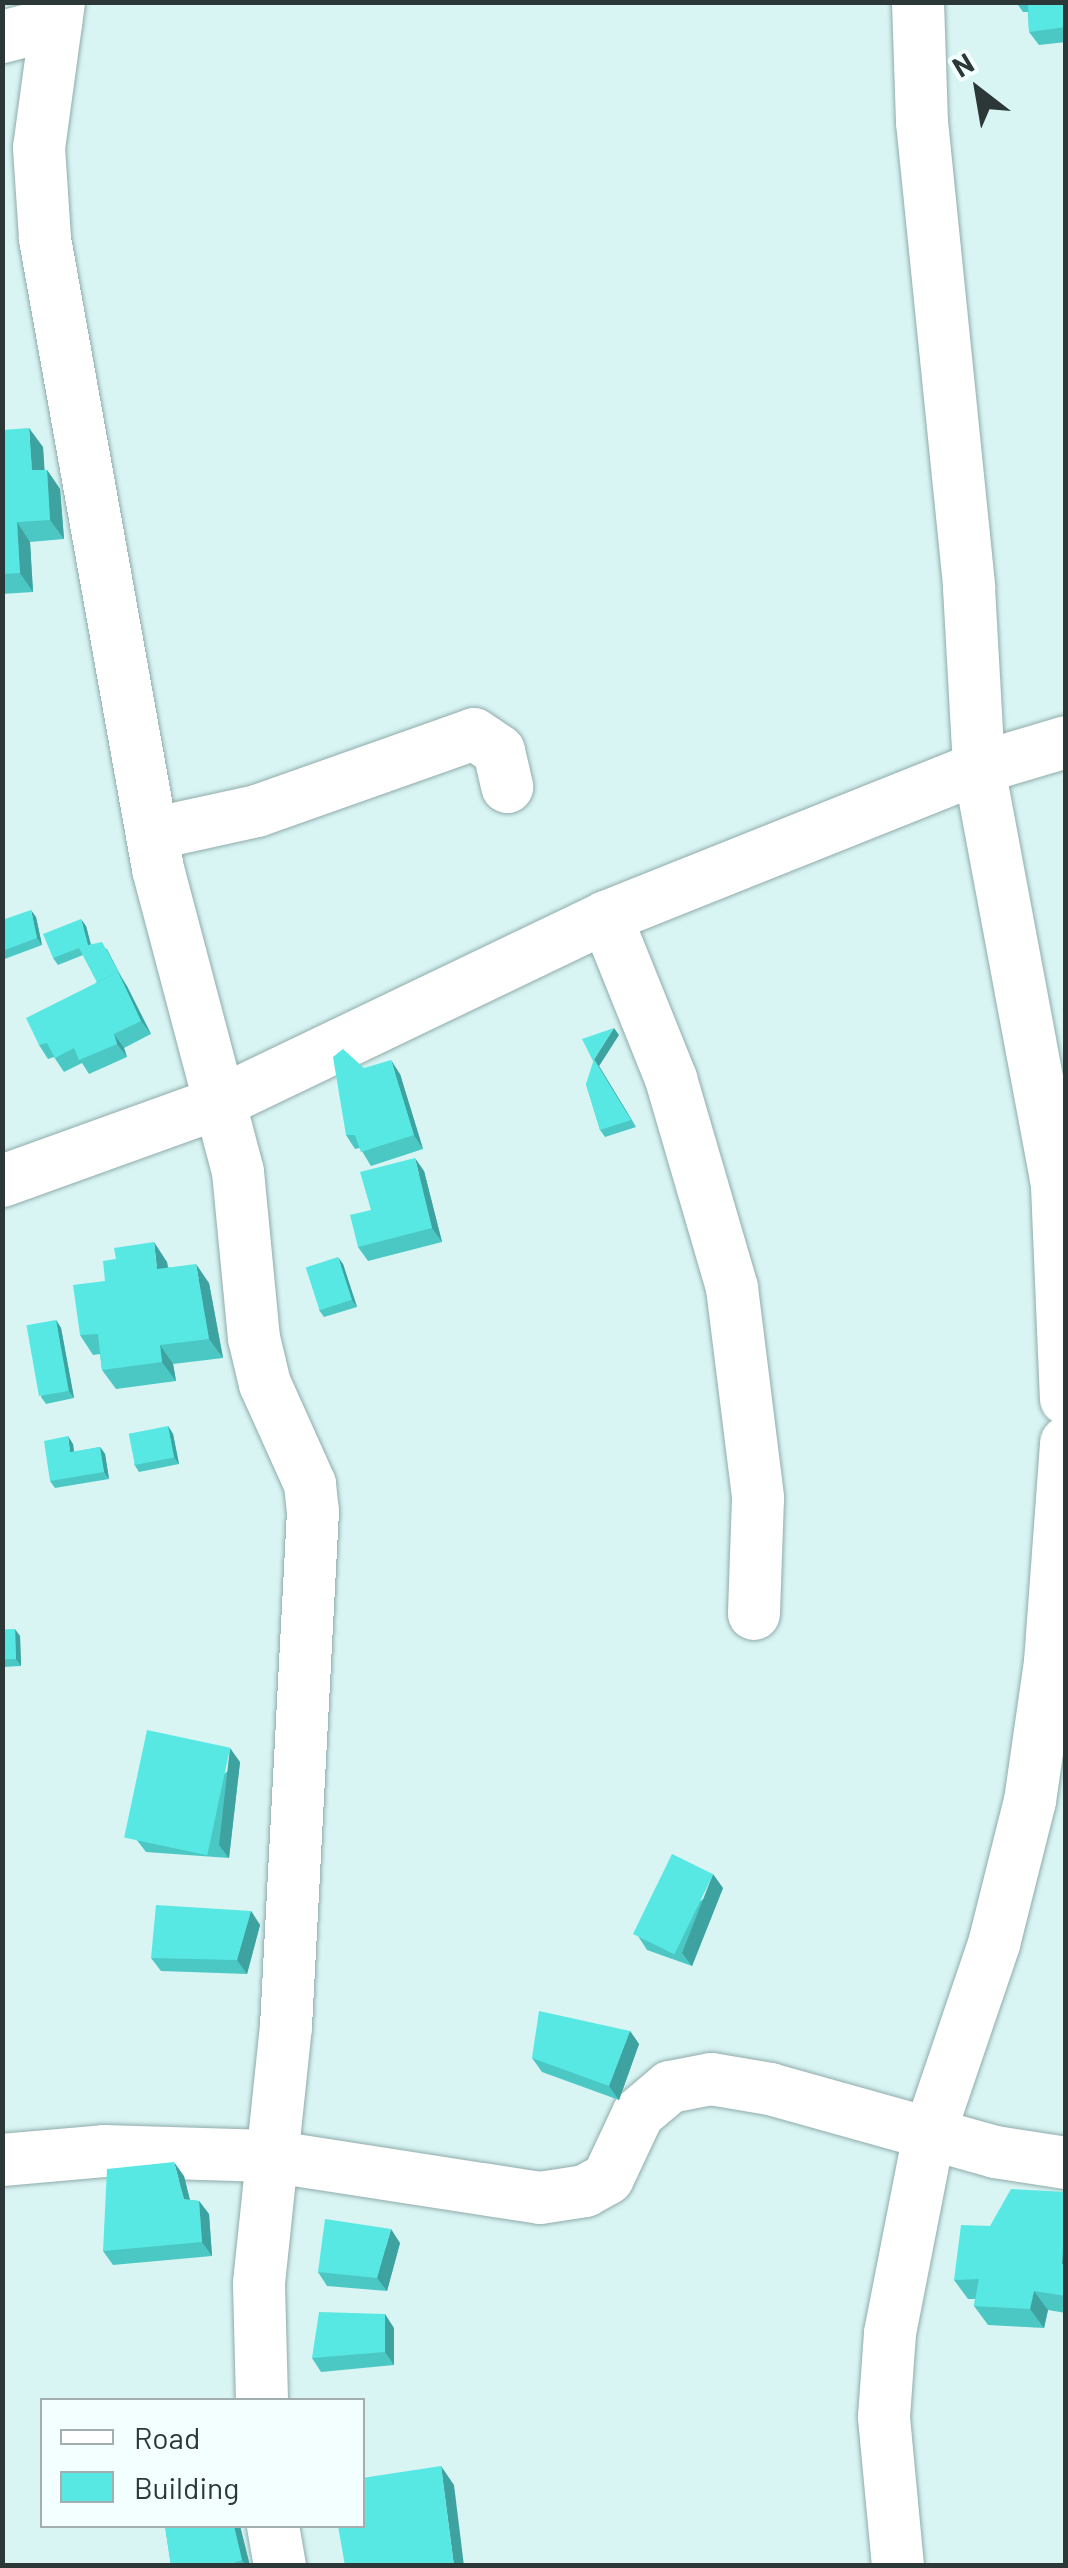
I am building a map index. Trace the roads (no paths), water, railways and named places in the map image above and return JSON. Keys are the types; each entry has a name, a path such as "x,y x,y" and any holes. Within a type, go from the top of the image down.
{"street":[{"path":"918,2 922,122 969,588 980,768 1057,1186 1066,1399"},
{"path":"2,37 58,13"},
{"path":"58,13 39,148 45,239 152,834 216,1104 238,1172 265,1384 310,1484 313,1512 286,2026 258,2285 262,2398"},
{"path":"152,834 257,811 474,734 499,750 507,787"},
{"path":"2,1181 216,1104 606,917 980,768 1066,742"},
{"path":"606,917 670,1079 732,1288 758,1498 754,1614"},
{"path":"898,2566 884,2417 893,2316 928,2135 994,1944 1030,1801 1050,1662 1066,1443"},
{"path":"2,2160 87,2151 269,2156 540,2198 585,2191 608,2178 638,2114 670,2087 711,2079 770,2088 928,2135 1066,2163"},
{"path":"274,2528 280,2566"}]}
